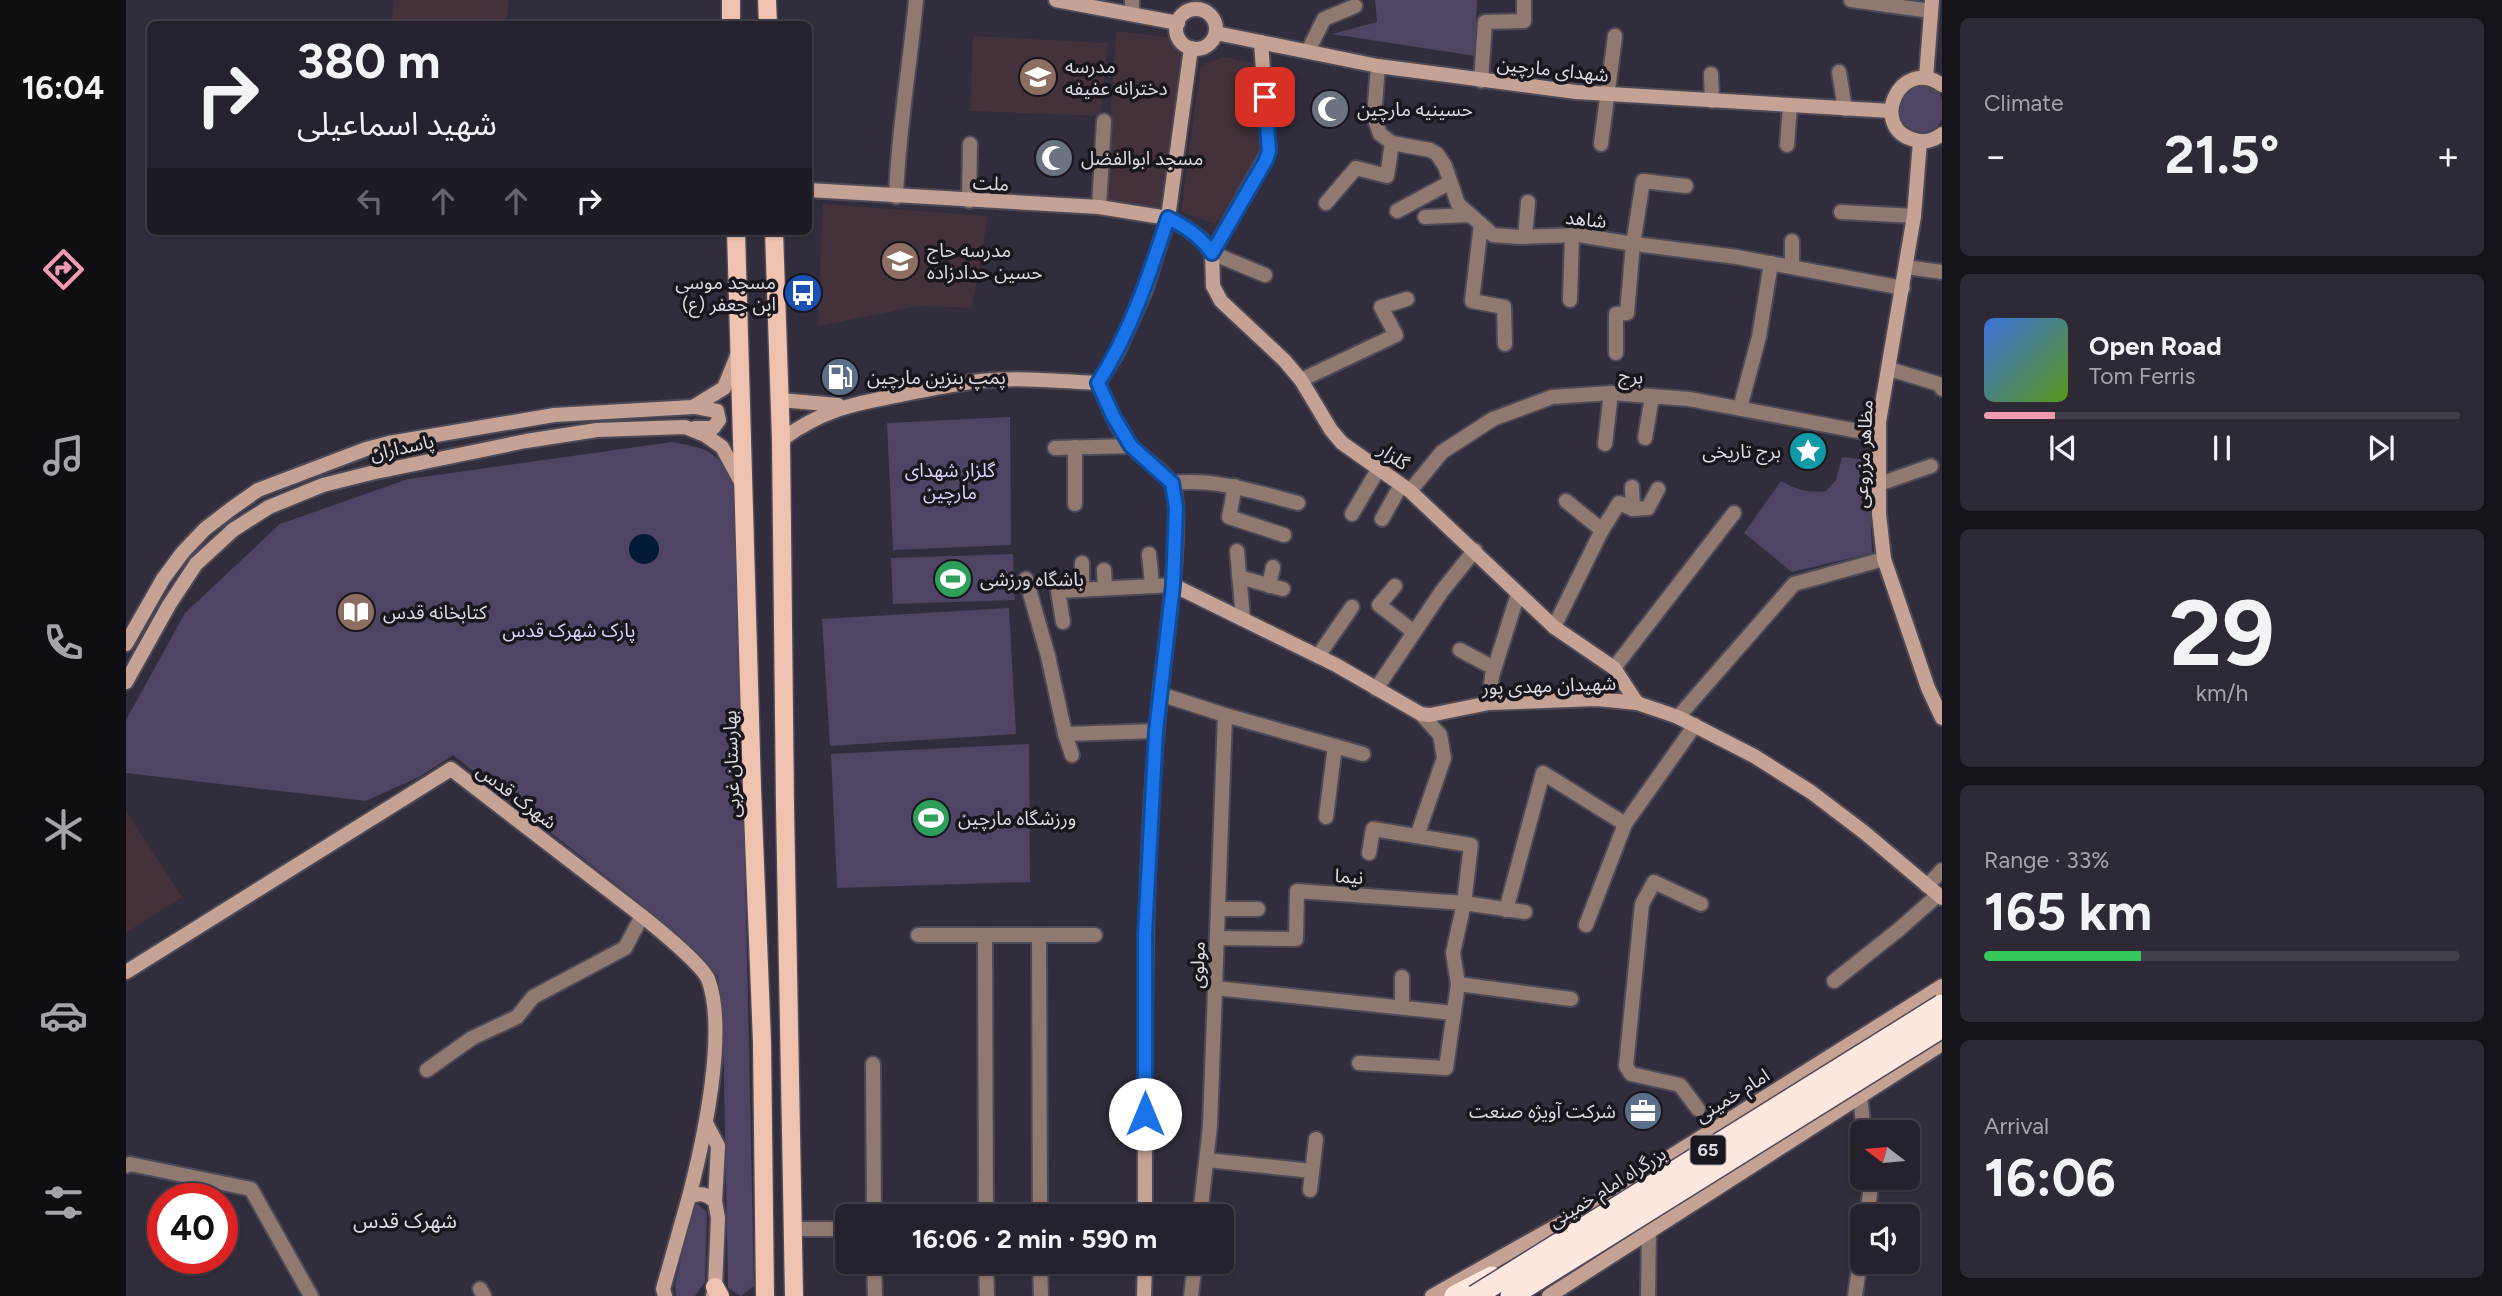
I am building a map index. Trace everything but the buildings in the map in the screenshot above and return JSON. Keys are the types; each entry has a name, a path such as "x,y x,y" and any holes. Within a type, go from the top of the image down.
{"highway":[{"name":"بزرگراه امام خمینی","path":"1513,1296 1583,1240 1942,1005"},
{"name":"بزرگراه امام خمینی","path":"1475,1296 1583,1240 1942,1027"},
{"path":"1455,1296 1583,1240"}],"main road":[{"path":"730,2 731,21"},
{"path":"768,21 769,2"},
{"name":"بهارستان غربی","path":"736,235 762,1042 764,1295"},
{"path":"774,235 781,440 794,1296"},
{"path":"752,788 785,788"}],"street":[{"path":"896,197 898,147 910,72 916,0"},
{"path":"1056,0 1132,7 1178,23"},
{"path":"1481,80 1485,22 1524,22 1524,0"},
{"path":"1851,0 1932,5 1926,78"},
{"path":"1201,5 1214,20 1216,33 1203,47 1191,48 1178,35 1178,23 1189,10 1201,5"},
{"path":"1308,51 1324,19 1355,6"},
{"name":"شهدای مارچین","path":"1216,33 1378,66 1481,80 1609,94 1891,111"},
{"path":"1601,144 1615,36"},
{"path":"1212,253 1269,151 1261,42"},
{"path":"1098,383 1117,353 1145,291 1168,218 1191,48"},
{"path":"1378,66 1376,125 1380,134 1392,143 1430,150 1437,154 1445,166 1458,204 1476,219"},
{"path":"1839,72 1845,109"},
{"path":"1711,74 1712,101"},
{"path":"1942,85 1926,78 1908,81 1895,94 1891,111 1897,128 1903,135 1929,141 1942,134"},
{"path":"1787,145 1790,106"},
{"path":"1099,207 1104,121"},
{"name":"مظاهر مزروعی","path":"1920,141 1914,216 1879,422 1879,514 1884,559 1928,688 1942,716"},
{"path":"1326,203 1356,168 1387,176 1392,143"},
{"path":"969,201 970,144"},
{"path":"1616,353 1616,314 1627,313 1633,244 1643,181 1686,186"},
{"path":"1397,211 1449,183"},
{"name":"ملت","path":"812,190 1099,207 1168,218"},
{"path":"1525,237 1528,202"},
{"path":"1841,212 1914,216"},
{"path":"1425,217 1476,219"},
{"path":"1168,218 1202,240 1212,253 1265,275"},
{"path":"1476,219 1472,301 1504,307 1505,344"},
{"name":"شاهد","path":"1476,219 1493,235 1572,235 1770,263 1903,288"},
{"path":"1570,300 1572,235"},
{"path":"1792,267 1793,241"},
{"name":"گلزار","path":"1212,253 1213,286 1221,301 1284,360 1301,380 1331,430 1342,443 1406,488 1555,627 1614,668 1637,703"},
{"path":"1740,408 1759,337 1770,263"},
{"path":"1906,267 1942,272"},
{"path":"1301,380 1396,335 1381,307 1407,299"},
{"name":"پاسداران","path":"126,644 163,579 205,529 258,490 366,449 409,439 554,415 692,407 724,388 739,350"},
{"path":"1889,369 1938,384 1942,388"},
{"path":"780,400 827,405 850,404 981,381 1098,383"},
{"path":"1098,383 1131,446 1172,483 1176,508 1173,585 1156,731 1145,934 1145,1204"},
{"path":"1605,444 1611,393"},
{"name":"برج","path":"1382,519 1406,488 1442,452 1493,419 1552,397 1611,393 1689,400 1879,435"},
{"path":"1645,438 1652,397"},
{"path":"781,440 818,416 850,404"},
{"path":"690,428 713,428 719,420 717,411 713,408 692,407"},
{"path":"690,428 722,447 744,489"},
{"name":"پاسداران","path":"126,682 169,605 196,564 233,530 269,507 323,485 526,441 597,430 690,428"},
{"path":"409,439 400,449 401,458 413,465"},
{"path":"1055,448 1131,446"},
{"path":"1075,447 1075,504"},
{"path":"366,449 374,455 375,465 371,473"},
{"path":"1879,484 1931,466"},
{"path":"1352,514 1378,468"},
{"path":"1172,483 1195,480 1235,486 1298,503"},
{"path":"1235,486 1228,517 1284,536"},
{"path":"1632,487 1633,509"},
{"path":"1555,627 1602,530 1619,503 1633,509 1648,508 1658,489"},
{"path":"1566,501 1602,530"},
{"path":"1614,668 1734,513"},
{"path":"1376,689 1442,591 1475,550"},
{"path":"1237,551 1242,618"},
{"path":"1149,554 1152,584"},
{"path":"1678,717 1794,583 1884,559"},
{"path":"1082,563 1082,590"},
{"path":"1239,577 1276,588 1273,566"},
{"path":"1104,570 1105,588"},
{"path":"1026,579 1072,755"},
{"path":"1063,622 1058,592 1152,584 1173,585 1318,656 1421,714 1440,735 1444,758 1417,836"},
{"path":"1395,586 1379,605 1414,632"},
{"path":"1489,703 1494,668 1518,594"},
{"path":"1318,656 1352,607"},
{"path":"1460,650 1494,668"},
{"path":"1160,694 1363,754"},
{"name":"شهیدان مهدی پور","path":"1421,714 1430,715 1489,703 1597,699 1637,703 1678,717 1754,756 1811,792 1936,893"},
{"name":"مولوی","path":"1202,1204 1210,1126 1225,715"},
{"path":"1586,925 1625,824 1695,725"},
{"path":"1065,734 1156,731"},
{"path":"1326,817 1335,746"},
{"name":"شهرک قدس","path":"126,972 451,769 642,916 673,942 707,978 716,1022 707,1125"},
{"path":"1506,910 1543,773 1625,824"},
{"path":"1359,1063 1446,1068 1458,984 1453,953 1464,903 1471,845 1374,829 1369,853"},
{"path":"1834,981 1897,931 1936,893 1942,870"},
{"path":"1698,1109 1680,1085 1631,1074 1626,1066 1642,904 1654,882 1701,904"},
{"name":"نیما","path":"1217,938 1296,939 1297,891 1464,903 1525,912"},
{"path":"1218,909 1258,909"},
{"path":"427,1070 472,1038 517,1017 533,997 625,948 642,916"},
{"path":"1039,934 1040,1204"},
{"path":"918,935 1095,935"},
{"path":"985,935 986,1204"},
{"path":"1402,977 1402,1007"},
{"path":"1458,984 1571,999"},
{"name":"امام خمینی","path":"1432,1296 1590,1207 1942,986"},
{"path":"1215,988 1453,1013"},
{"path":"1549,1296 1942,1044"},
{"path":"873,1064 874,1204"},
{"path":"1777,1090 1803,1132"},
{"path":"1860,1096 1863,1120"},
{"path":"665,1296 663,1289 690,1197 707,1125"},
{"path":"707,1125 718,1146 715,1201 718,1217 716,1293"},
{"path":"1310,1191 1316,1139"},
{"path":"1207,1160 1312,1171"},
{"path":"126,1166 130,1164 251,1189 311,1296"},
{"path":"690,1197 699,1193 708,1195 715,1201"},
{"path":"793,1229 835,1229"},
{"path":"1648,1296 1649,1231"},
{"path":"874,1274 875,1296"},
{"path":"986,1274 986,1296"},
{"path":"1040,1274 1041,1296"},
{"path":"1144,1296 1145,1274"},
{"path":"1191,1296 1194,1274"},
{"path":"1855,1296 1858,1274"}],"shaded area":[{"path":"394,0 509,0 506,21 391,21"},
{"path":"1116,31 1172,38 1184,51 1164,211 1104,201"},
{"name":"مدرسه دخترانه عفیفه","path":"973,36 1108,43 1101,116 970,111"},
{"path":"1223,57 1254,63 1262,153 1216,224 1181,212 1200,67"},
{"name":"مدرسه حاج حسین حدادزاده","path":"823,204 988,216 972,308 919,306 818,326"},
{"path":"126,811 182,897 126,933"}],"green space":[{"path":"1375,0 1477,0 1475,56 1332,34 1377,22"},
{"path":"1922,86 1938,93 1942,99 1942,119 1938,125 1922,132 1906,125 1899,109 1906,93"},
{"name":"گلزار شهدای مارچین","path":"1010,417 1011,545 893,550 887,423"},
{"name":"پارک شهرک قدس","path":"672,442 697,447 712,454 737,487 754,1286 741,1296 728,1288 723,1028 718,976 651,912 453,755 419,777 366,801 126,773 126,720 185,613 280,524 408,479"},
{"path":"1842,457 1868,460 1872,553 1792,572 1744,533 1781,481 1803,490 1826,491 1836,480"},
{"name":"باشگاه ورزشی","path":"1013,554 1015,600 893,604 891,558"},
{"path":"1009,608 1016,734 830,746 822,619"},
{"name":"ورزشگاه مارچین","path":"1029,744 1030,882 837,888 831,754"},
{"path":"695,1202 707,1212 705,1282 695,1296 676,1296 675,1284"}],"water":[{"path":"644,534 655,538 659,549 655,560 644,564 633,560 629,549 633,538"}],"place":[{"name":"مدرسه دخترانه عفیفه","path":"1038,77"},
{"name":"حسینیه مارچین","path":"1330,109"},
{"name":"مسجد ابوالفضل","path":"1054,158"},
{"name":"مدرسه حاج حسین حدادزاده","path":"900,261"},
{"name":"مسجد موسی ابن جعفر (ع)","path":"803,293"},
{"name":"پمپ بنزین مارچین","path":"840,377"},
{"name":"برج تاریخی","path":"1808,451"},
{"name":"باشگاه ورزشی","path":"953,579"},
{"name":"کتابخانه قدس","path":"356,612"},
{"name":"ورزشگاه مارچین","path":"931,818"},
{"name":"شرکت آویژه صنعت","path":"1643,1111"}],"district":[{"name":"شهرک قدس","path":"405,1221"}],"route":[{"path":"1145,1114 1145,934 1156,731 1173,585 1176,508 1172,483 1131,446 1098,383 1117,353 1145,291 1168,218 1202,240 1212,253 1266,160 1269,151 1265,97"}]}
